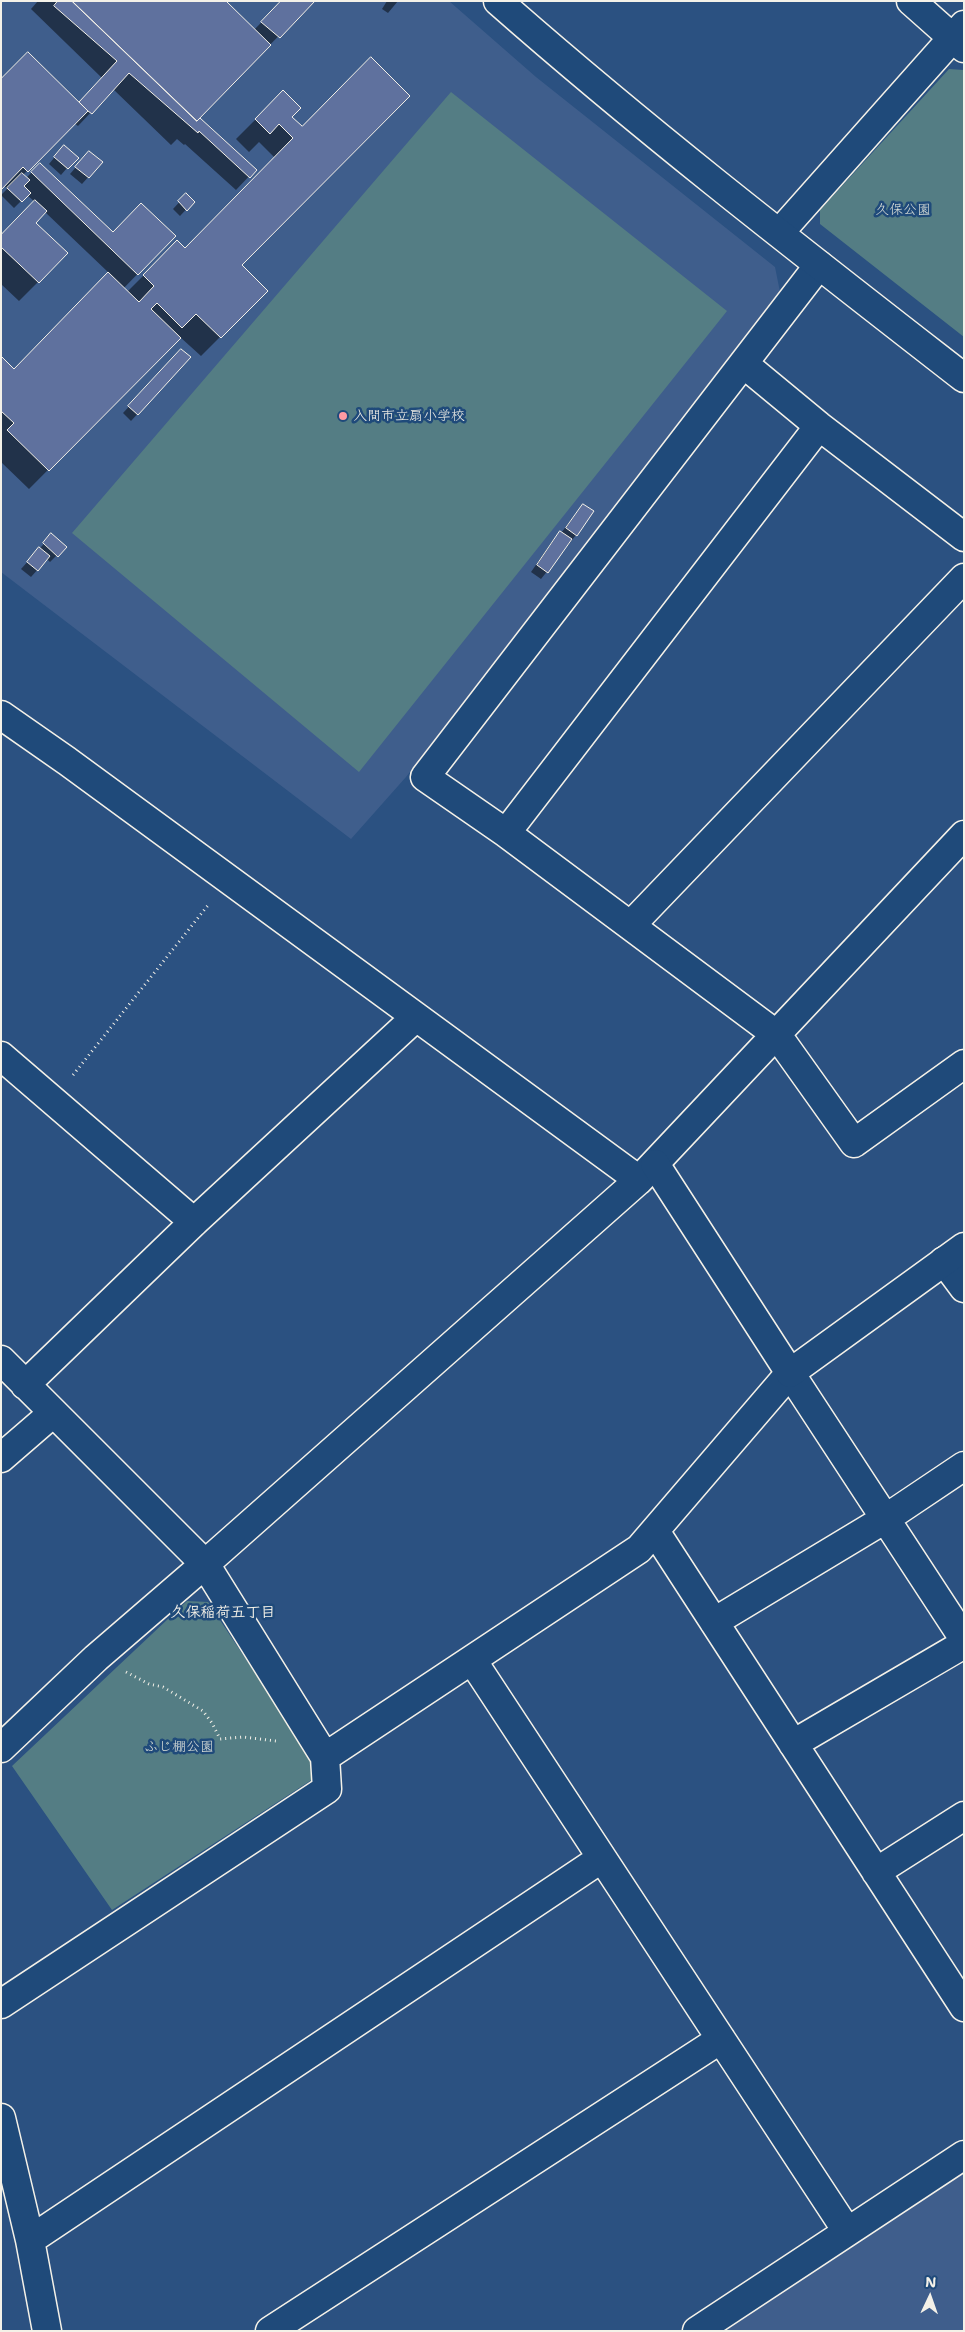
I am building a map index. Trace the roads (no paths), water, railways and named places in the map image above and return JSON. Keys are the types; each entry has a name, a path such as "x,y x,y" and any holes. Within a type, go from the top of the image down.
{"street":[{"path":"498,1 596,88 780,232 819,266 964,378"},
{"path":"780,232 960,37 911,1"},
{"path":"819,266 425,777 506,833 777,1035 854,1143 964,1064"},
{"path":"744,364 819,426 964,537"},
{"path":"506,833 819,426"},
{"path":"631,925 964,578"},
{"path":"1,715 67,761 416,1018 647,1172 790,1373 964,1639"},
{"path":"1,1748 96,1658 205,1564 647,1172 964,835"},
{"path":"25,1385 194,1222 416,1018"},
{"path":"1,1056 194,1222"},
{"path":"322,1751 472,1660 639,1549 790,1373 954,1254 964,1288"},
{"path":"1,1360 205,1564 322,1751 327,1790 1,2004"},
{"path":"1,1458 53,1413"},
{"path":"714,1622 885,1519 964,1466"},
{"path":"655,1531 876,1872 960,1995"},
{"path":"793,1744 964,1644"},
{"path":"472,1660 847,2231"},
{"path":"876,1872 964,1816"},
{"path":"30,2240 602,1858"},
{"path":"270,2331 721,2040"},
{"path":"1,2118 30,2240 47,2331"},
{"path":"697,2331 964,2155"}],"place":[{"name":"入間市立扇小学校","path":"343,416"}],"district":[{"name":"久保稲荷五丁目","path":"223,1613"}],"park label":[{"name":"久保公園","path":"903,210"},
{"name":"ふじ棚公園","path":"179,1747"}]}
